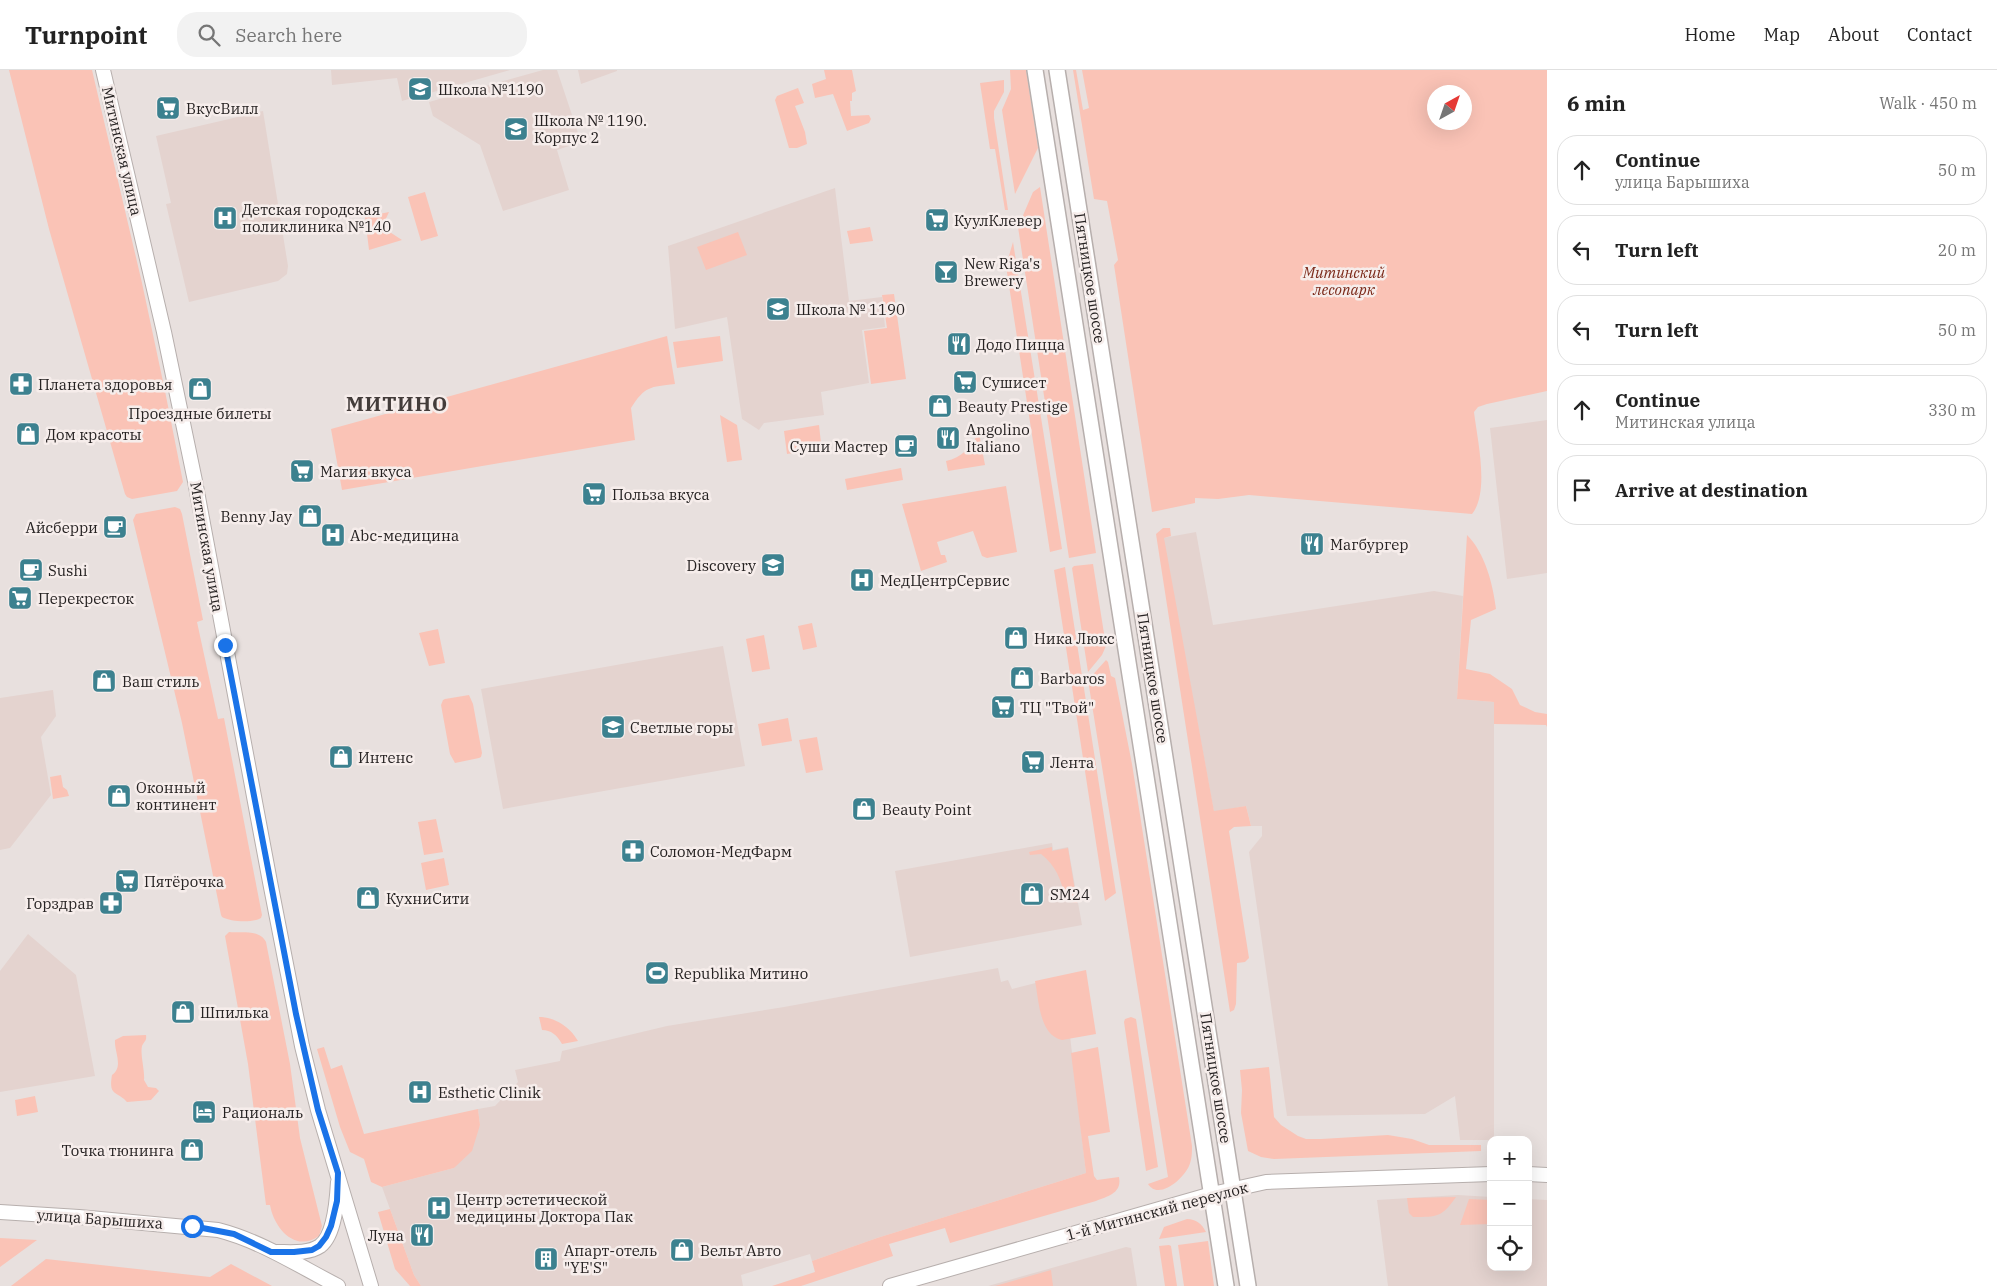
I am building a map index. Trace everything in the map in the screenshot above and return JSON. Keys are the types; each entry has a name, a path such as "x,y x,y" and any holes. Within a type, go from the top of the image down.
{"main road":[{"name":"Митинская улица","path":"103,70 164,332 195,481 296,1014 318,1110 371,1286"},
{"name":"Пятницкое шоссе","path":"1035,70 1226,1286"},
{"name":"Пятницкое шоссе","path":"1057,70 1248,1286"},
{"path":"271,1252 312,1250 322,1243 331,1226 337,1201 338,1173"},
{"name":"1-й Митинский переулок","path":"890,1286 1212,1194 1266,1182 1487,1174"},
{"path":"1532,1174 1547,1175"},
{"name":"улица Барышиха","path":"0,1212 218,1230 234,1234 338,1286"}],"shaded area":[{"name":"Школа №1190","path":"331,70 510,70 402,101 397,78 332,85"},
{"name":"Школа № 1190. Корпус 2","path":"543,70 557,70 581,142 557,150 569,190 503,211 480,145 433,116 429,102"},
{"path":"578,70 617,70 617,71 581,84"},
{"name":"Детская городская поликлиника №140","path":"263,111 288,266 287,274 278,281 189,302 166,204 171,203 156,136"},
{"name":"Школа № 1190","path":"835,188 849,301 882,297 885,327 862,330 869,383 821,392 824,415 764,423 759,430 742,419 727,317 675,329 668,246"},
{"path":"1547,420 1547,573 1507,579 1490,428"},
{"path":"1196,532 1213,625 1434,591 1463,596 1457,699 1494,702 1494,1136 1487,1136 1487,1140 1460,1140 1455,1096 1425,1114 1287,1116 1249,852 1262,836 1262,826 1251,826 1246,806 1214,812 1163,538"},
{"name":"Светлые горы","path":"723,646 745,766 503,809 481,689"},
{"path":"53,690 56,716 41,737 51,795 10,848 0,850 0,698"},
{"path":"1052,843 1053,850 1068,847 1082,925 910,957 895,871"},
{"path":"28,934 76,975 95,1076 0,1092 0,971"},
{"path":"998,968 1001,982 1008,980 1012,989 1063,976 1086,1173 877,1238 812,1261 810,1254 741,1275 743,1286 421,1286 414,1275 382,1187 454,1168 480,1125 478,1109 495,1106 518,1082 515,1070 560,1061 562,1051 667,1026"},
{"path":"1458,1195 1487,1197 1487,1271 1532,1271 1532,1199 1547,1200 1547,1286 1388,1286 1377,1200"},
{"path":"1126,1247 1131,1248 1137,1286 988,1286"}],"green space":[{"path":"9,70 92,70 142,283 165,391 183,482 177,491 132,499 125,494 49,229"},
{"path":"824,70 852,70 856,91 852,93 852,101 850,101 851,116 869,115 871,119 869,123 847,131 833,94 815,98 812,84 826,79"},
{"path":"1010,70 1026,70 1038,148 1015,194 1002,110 1011,89"},
{"name":"Митинский лесопарк","path":"1073,70 1076,70 1083,110 1089,108 1082,70 1547,70 1547,391 1487,404 1478,407 1474,412 1481,464 1481,479 1477,504 1472,514 1249,495 1218,499 1195,498 1195,503 1152,512 1114,265 1118,260 1107,201 1094,199"},
{"path":"1004,80 1004,92 994,111 994,118 1008,210 1005,210 995,149 990,149 980,83"},
{"path":"798,88 804,103 795,106 805,132 807,144 797,148 789,148 775,100 777,96"},
{"path":"1040,187 1096,553 1069,558 1018,227 1033,192"},
{"path":"425,192 438,236 421,241 408,197"},
{"path":"389,212 382,227 402,240 369,250 365,217"},
{"path":"870,227 873,241 850,244 847,231"},
{"path":"738,232 747,255 706,270 697,247"},
{"path":"1013,242 1062,549 1050,552 1006,266"},
{"path":"894,294 906,379 871,384 864,331 887,328 882,295"},
{"path":"667,336 675,384 654,387 640,395 631,408 635,440 342,490 331,429"},
{"path":"720,336 723,361 677,368 673,342"},
{"path":"720,415 737,425 742,460 727,462"},
{"path":"819,425 821,443 817,449 787,454 784,431"},
{"path":"979,433 985,465 948,471 946,461 952,460 965,451"},
{"path":"901,468 903,480 847,490 845,479"},
{"path":"1006,486 1017,552 987,558 982,556 973,531 937,542 941,555 945,555 947,562 921,571 902,504"},
{"path":"175,507 180,509 182,514 203,620 197,622 218,719 224,718 262,915 261,918 253,921 231,920 221,915 182,723 133,520 136,514"},
{"path":"1163,528 1170,528 1171,536 1164,538 1214,811 1246,806 1251,826 1234,827 1229,831 1249,958 1245,962 1237,963 1236,1004 1234,1010 1230,1012 1156,534"},
{"path":"1467,535 1479,551 1487,569 1496,609 1471,620 1466,669 1490,674 1512,689 1520,705 1535,712 1547,714 1547,727 1546,725 1494,724 1494,702 1457,699"},
{"path":"1093,564 1106,646 1102,655 1088,672 1072,568 1074,566"},
{"path":"1065,567 1116,893 1105,901 1054,570"},
{"path":"812,623 817,647 803,650 798,626"},
{"path":"438,629 445,663 429,666 419,633"},
{"path":"764,635 770,669 752,672 746,639"},
{"path":"1106,660 1111,676 1115,678 1132,764 1192,1146 1191,1161 1186,1171 1171,1186 1158,1190 1153,1189 1148,1184 1168,1177 1088,680"},
{"path":"469,695 473,704 482,753 479,758 455,763 450,754 441,705 445,699"},
{"path":"788,718 792,741 762,746 758,724"},
{"path":"817,737 823,770 806,773 799,740"},
{"path":"61,775 63,787 67,790 69,796 53,799 50,777"},
{"path":"436,819 443,852 424,855 418,822"},
{"path":"1052,847 1052,851 1068,848 1077,903 1065,897 1062,884 1051,863 1041,854 1030,855 1029,852"},
{"path":"444,858 449,885 426,890 421,863"},
{"path":"229,932 255,933 266,942 290,1064 300,1138 322,1226 319,1236 302,1242 287,1236 276,1222 270,1205 266,1205 248,1064 225,936"},
{"path":"1086,970 1096,1034 1062,1040 1054,1037 1044,1024 1041,1016 1035,981"},
{"path":"539,1017 545,1017 562,1024 571,1031 578,1041 562,1044 554,1034 542,1030"},
{"path":"1131,1017 1136,1019 1158,1167 1146,1171 1124,1022 1125,1019"},
{"path":"146,1035 146,1040 142,1046 144,1080 148,1087 156,1088 159,1091 151,1100 127,1102 115,1093 111,1087 112,1075 116,1072 118,1063 115,1040 123,1036"},
{"path":"324,1047 331,1069 342,1065 364,1134 478,1109 480,1125 472,1151 454,1168 382,1187 371,1182 364,1159 350,1152 340,1127 317,1049"},
{"path":"1098,1047 1110,1132 1088,1136 1094,1176 1097,1180 1119,1177 1119,1187 1114,1193 1096,1201 950,1243 945,1228 889,1244 893,1256 801,1286 772,1286 815,1272 812,1261 877,1238 1086,1173 1071,1053"},
{"path":"1269,1067 1274,1117 1281,1125 1298,1136 1306,1139 1321,1139 1388,1135 1412,1139 1429,1145 1481,1145 1481,1151 1274,1159 1261,1157 1248,1151 1241,1113 1242,1090 1240,1070"},
{"path":"35,1096 38,1112 17,1116 15,1100"},
{"path":"1456,1197 1447,1209 1439,1215 1413,1217 1409,1213 1407,1198"},
{"path":"1469,1199 1487,1200 1487,1224 1460,1225"},
{"path":"390,1209 414,1275 421,1286 410,1286 395,1269 378,1212"},
{"path":"1187,1219 1198,1223 1206,1232 1159,1239 1164,1227"},
{"path":"0,1238 37,1240 0,1267"},
{"path":"1208,1241 1214,1286 1184,1286 1178,1245"},
{"path":"1159,1246 1171,1246 1177,1286 1165,1286"},
{"path":"46,1259 210,1277 231,1264 272,1286 11,1286"},
{"path":"1051,1270 1053,1286 995,1286"}],"place":[{"name":"Школа №1190","path":"420,89"},
{"name":"ВкусВилл","path":"168,108"},
{"name":"Школа № 1190. Корпус 2","path":"516,129"},
{"name":"Детская городская поликлиника №140","path":"225,218"},
{"name":"КуулКлевер","path":"937,220"},
{"name":"New Riga's Brewery","path":"946,272"},
{"name":"Школа № 1190","path":"778,309"},
{"name":"Додо Пицца","path":"959,344"},
{"name":"Сушисет","path":"965,382"},
{"name":"Планета здоровья","path":"21,384"},
{"name":"Проездные билеты","path":"200,389"},
{"name":"Beauty Prestige","path":"940,406"},
{"name":"Дом красоты","path":"28,434"},
{"name":"Angolino Italiano","path":"948,438"},
{"name":"Суши Мастер","path":"906,446"},
{"name":"Магия вкуса","path":"302,471"},
{"name":"Польза вкуса","path":"594,494"},
{"name":"Benny Jay","path":"310,516"},
{"name":"Айсберри","path":"115,527"},
{"name":"Abc-медицина","path":"333,535"},
{"name":"Магбургер","path":"1312,544"},
{"name":"Discovery","path":"773,565"},
{"name":"Sushi","path":"31,570"},
{"name":"МедЦентрСервис","path":"862,580"},
{"name":"Перекресток","path":"20,598"},
{"name":"Ника Люкс","path":"1016,638"},
{"name":"Barbaros","path":"1022,678"},
{"name":"Ваш стиль","path":"104,681"},
{"name":"ТЦ \"Твой\"","path":"1003,707"},
{"name":"Светлые горы","path":"613,727"},
{"name":"Интенс","path":"341,757"},
{"name":"Лента","path":"1033,762"},
{"name":"Оконный континент","path":"119,796"},
{"name":"Beauty Point","path":"864,809"},
{"name":"Соломон-МедФарм","path":"633,851"},
{"name":"Пятёрочка","path":"127,881"},
{"name":"SM24","path":"1032,894"},
{"name":"КухниСити","path":"368,898"},
{"name":"Горздрав","path":"111,903"},
{"name":"Republika Митино","path":"657,973"},
{"name":"Шпилька","path":"183,1012"},
{"name":"Esthetic Clinik","path":"420,1092"},
{"name":"Рациональ","path":"204,1112"},
{"name":"Точка тюнинга","path":"192,1150"},
{"name":"Центр эстетической медицины Доктора Пак","path":"439,1208"},
{"name":"Луна","path":"422,1235"},
{"name":"Вельт Авто","path":"682,1250"},
{"name":"Апарт-отель \"YE'S\"","path":"546,1259"}],"district":[{"name":"МИТИНО","path":"397,403"}],"route":[{"path":"192,1226 234,1234 271,1252 312,1250 319,1246 326,1237 331,1226 337,1201 338,1173 318,1110 302,1046 225,645"}]}
